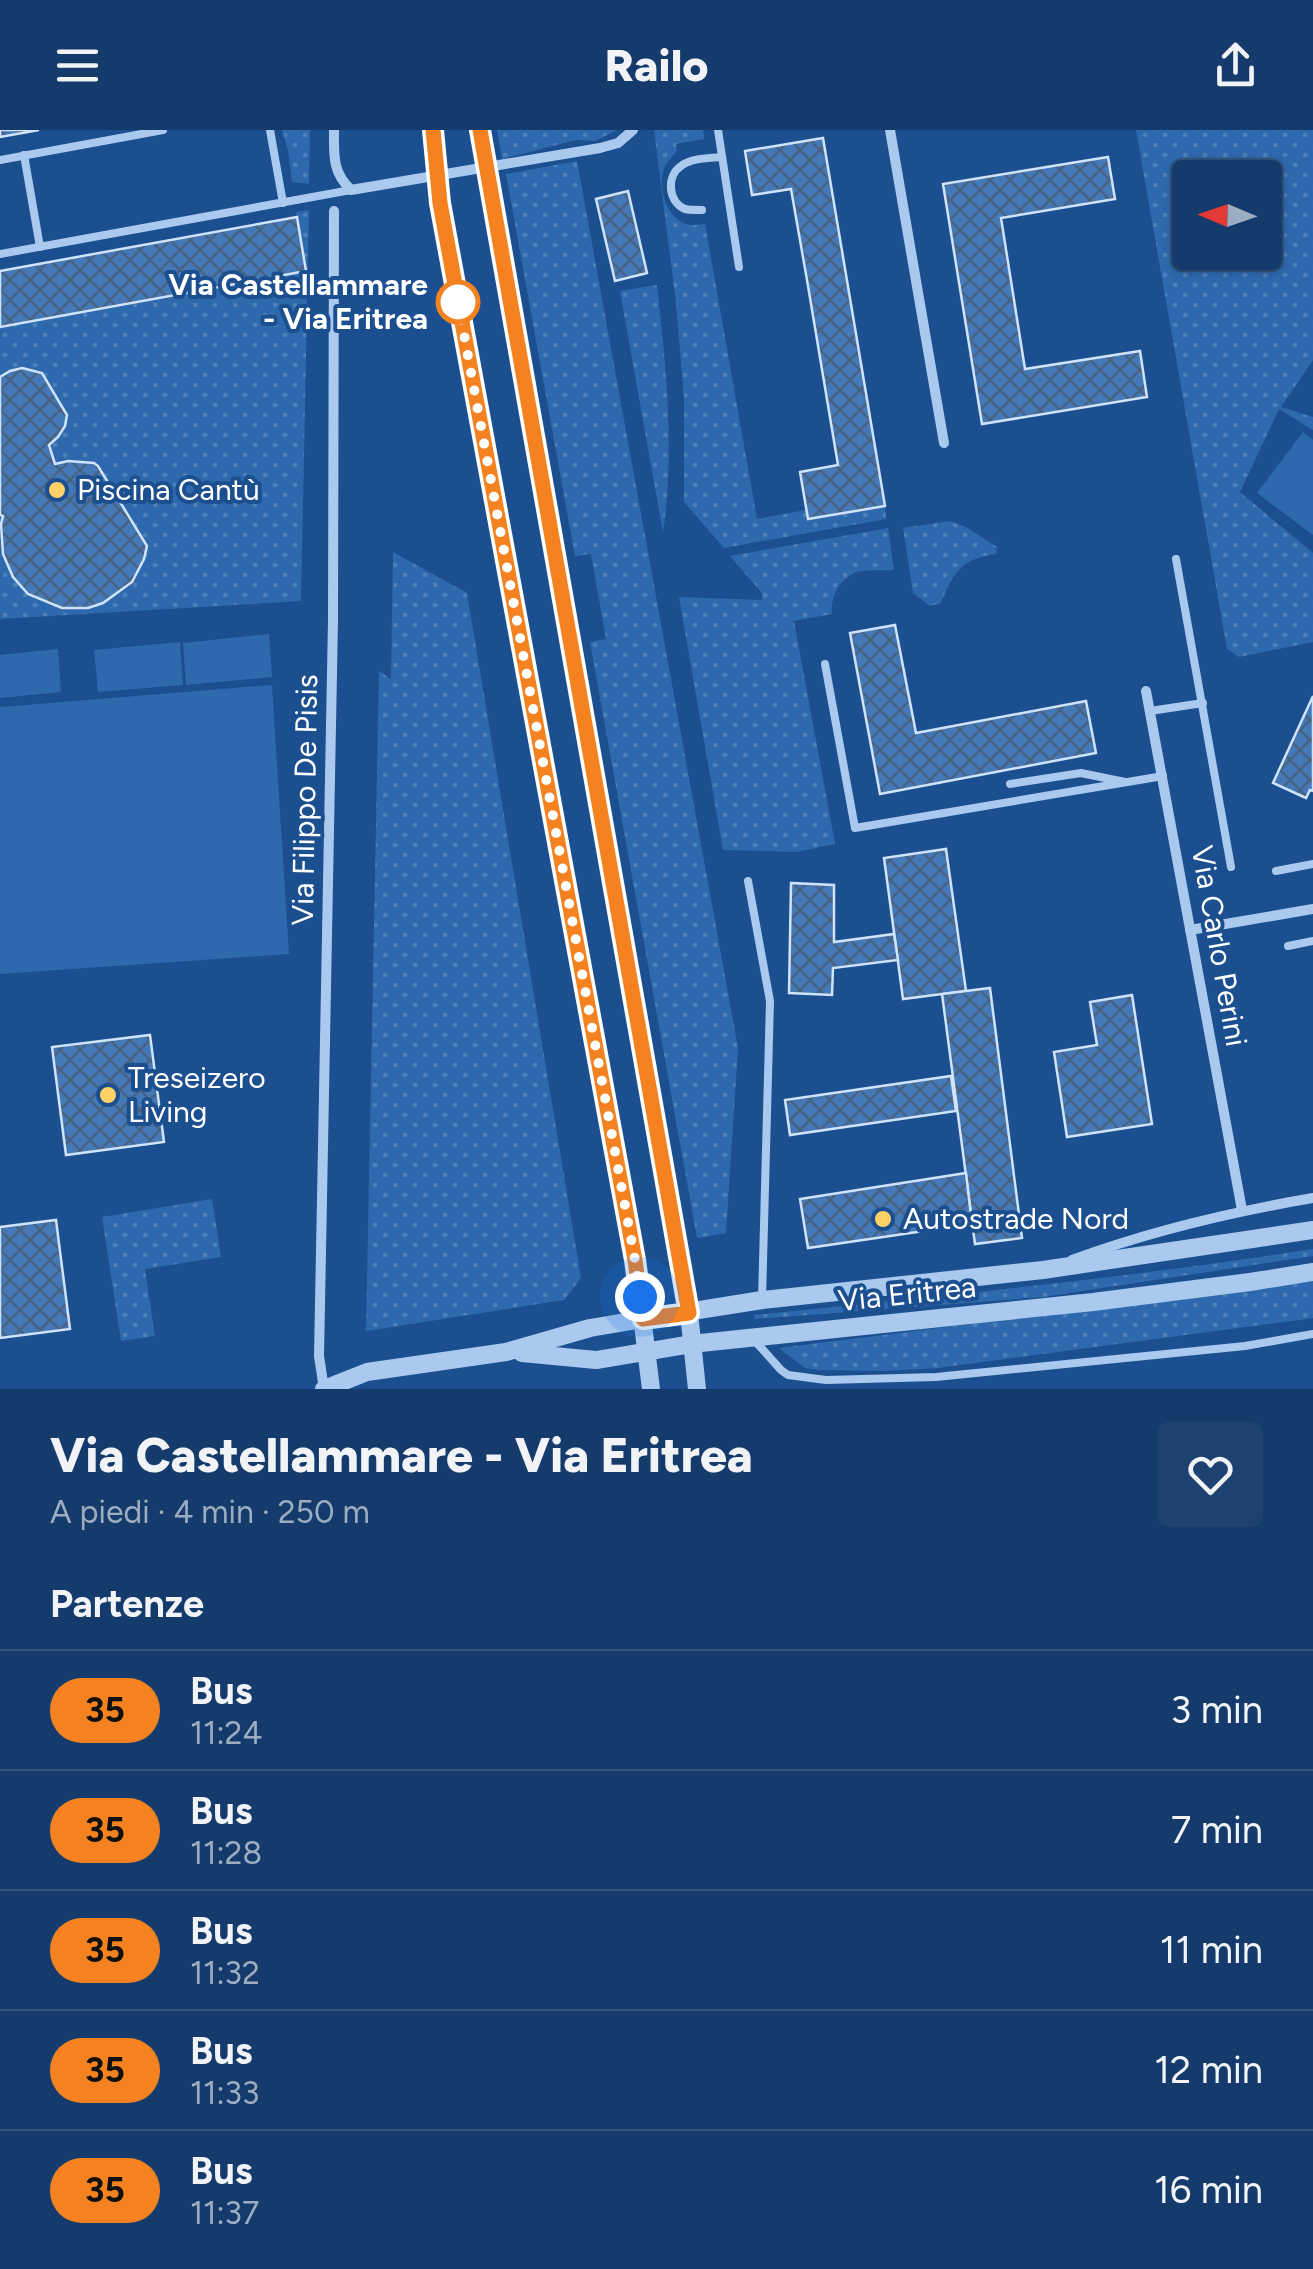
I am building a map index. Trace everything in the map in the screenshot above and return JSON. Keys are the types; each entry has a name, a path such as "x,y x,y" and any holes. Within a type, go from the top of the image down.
{"street":[{"path":"334,130 336,172 351,190 600,148 618,143 632,130"},
{"path":"433,130 436,176 635,1260 651,1389"},
{"path":"480,130 689,1313 696,1389"},
{"path":"890,130 944,443"},
{"name":"Via Filippo De Pisis","path":"324,1389 320,1338 333,640 334,211"},
{"name":"Via Carlo Perini","path":"1146,691 1242,1210"},
{"path":"1190,930 1313,909"},
{"name":"Via Eritrea","path":"1042,1270 1116,1244 1242,1210 1313,1198"},
{"name":"Via Eritrea","path":"324,1389 367,1372 506,1352 590,1328 643,1319 762,1300 1042,1270 1313,1230"},
{"name":"Via Eritrea","path":"506,1352 596,1360 692,1344 1093,1302 1313,1272"}],"lane":[{"path":"0,160 162,130"},
{"path":"270,130 283,203"},
{"path":"718,130 740,267"},
{"path":"24,155 40,247"},
{"path":"702,210 687,210 676,203 670,189 673,175 681,165 693,160 722,157"},
{"path":"0,254 351,190"},
{"path":"1176,559 1231,867"},
{"path":"826,664 855,828 1163,776"},
{"path":"1150,711 1202,704"},
{"path":"1010,784 1081,773 1129,782"},
{"path":"1276,871 1313,864"},
{"path":"748,881 770,1001 762,1300"},
{"path":"1288,946 1313,942"},
{"path":"752,1338 781,1370 799,1378 826,1380 936,1377 1246,1346 1313,1334"}],"shaded area":[{"path":"282,130 310,130 309,184 292,182"},
{"path":"497,130 617,130 595,141 576,140 502,159"},
{"path":"654,130 703,130 704,139 676,144 677,151 663,171 662,187 666,204 675,217 687,224 705,224 757,519 806,510 808,519 885,506 886,519 724,548 684,502 684,398"},
{"path":"1136,130 1313,130 1313,360 1281,407 1313,417 1313,430 1279,409 1240,492 1313,553 1313,642 1239,657 1227,649"},
{"path":"577,161 738,1048 726,1233 697,1238 590,642 606,639 591,554 575,556 506,174"},
{"path":"309,210 301,601 0,619 0,515 8,553 25,583 37,595 68,608 96,606 120,591 138,571 147,546 98,466 77,461 55,464 49,445 61,432 67,415 42,373 22,368 0,377 0,327 306,271 296,212"},
{"path":"657,285 669,440 663,533 620,291"},
{"path":"1303,432 1313,440 1313,535 1257,493"},
{"path":"950,521 997,547 996,554 966,564 955,575 941,603 930,606 913,593 903,528"},
{"path":"888,528 894,570 854,573 836,590 832,614 794,621 835,844 796,852 723,850 679,597 762,600 762,593 730,556"},
{"path":"393,552 467,593 581,1278 564,1300 366,1331 379,671 391,679"},
{"path":"269,634 272,677 186,685 183,643"},
{"path":"180,642 183,685 98,692 94,650"},
{"path":"58,649 61,692 0,698 0,655"},
{"path":"272,685 289,954 0,974 0,707"},
{"path":"212,1199 221,1257 145,1269 155,1336 121,1341 102,1217"},
{"path":"1313,1249 1313,1256 1043,1297 755,1319 754,1315 1104,1278"},
{"path":"1313,1281 1313,1318 938,1368 818,1370 805,1368 779,1348"}],"building":[{"path":"0,130 39,130 0,137"},
{"path":"823,138 885,506 808,519 800,472 838,465 807,280 791,189 752,195 745,151"},
{"path":"1108,157 1115,199 1001,218 1025,369 1140,351 1147,397 982,424 943,184"},
{"path":"628,191 647,273 615,281 596,199"},
{"path":"297,217 306,271 0,327 0,271"},
{"name":"Piscina Cantù","path":"22,368 42,373 67,415 65,426 49,445 55,464 68,461 98,466 147,546 132,582 103,603 88,608 62,608 28,594 13,577 3,554 0,377"},
{"path":"895,625 916,733 1086,701 1096,753 880,794 850,633"},
{"path":"1313,696 1313,791 1306,798 1273,783"},
{"path":"946,849 966,991 903,999 884,858"},
{"path":"791,883 834,885 834,942 894,934 898,960 833,968 832,995 789,993"},
{"path":"990,988 1022,1238 975,1244 942,994"},
{"path":"1132,995 1152,1124 1067,1137 1054,1052 1097,1045 1090,1002"},
{"name":"Treseizero Living","path":"150,1035 164,1142 66,1155 52,1047"},
{"path":"951,1076 956,1111 790,1135 785,1100"},
{"path":"966,1173 972,1224 808,1248 800,1199"},
{"path":"56,1220 70,1329 0,1338 0,1227"}],"bus line":[{"name":"35","path":"433,130 440,203 643,1319 689,1313 480,130"}],"place":[{"name":"Via Castellammare - Via Eritrea","path":"458,302"},
{"name":"Piscina Cantù","path":"57,490"},
{"name":"Treseizero Living","path":"108,1095"},
{"name":"Autostrade Nord","path":"883,1219"}],"route":[{"path":"458,302 640,1297"}]}
